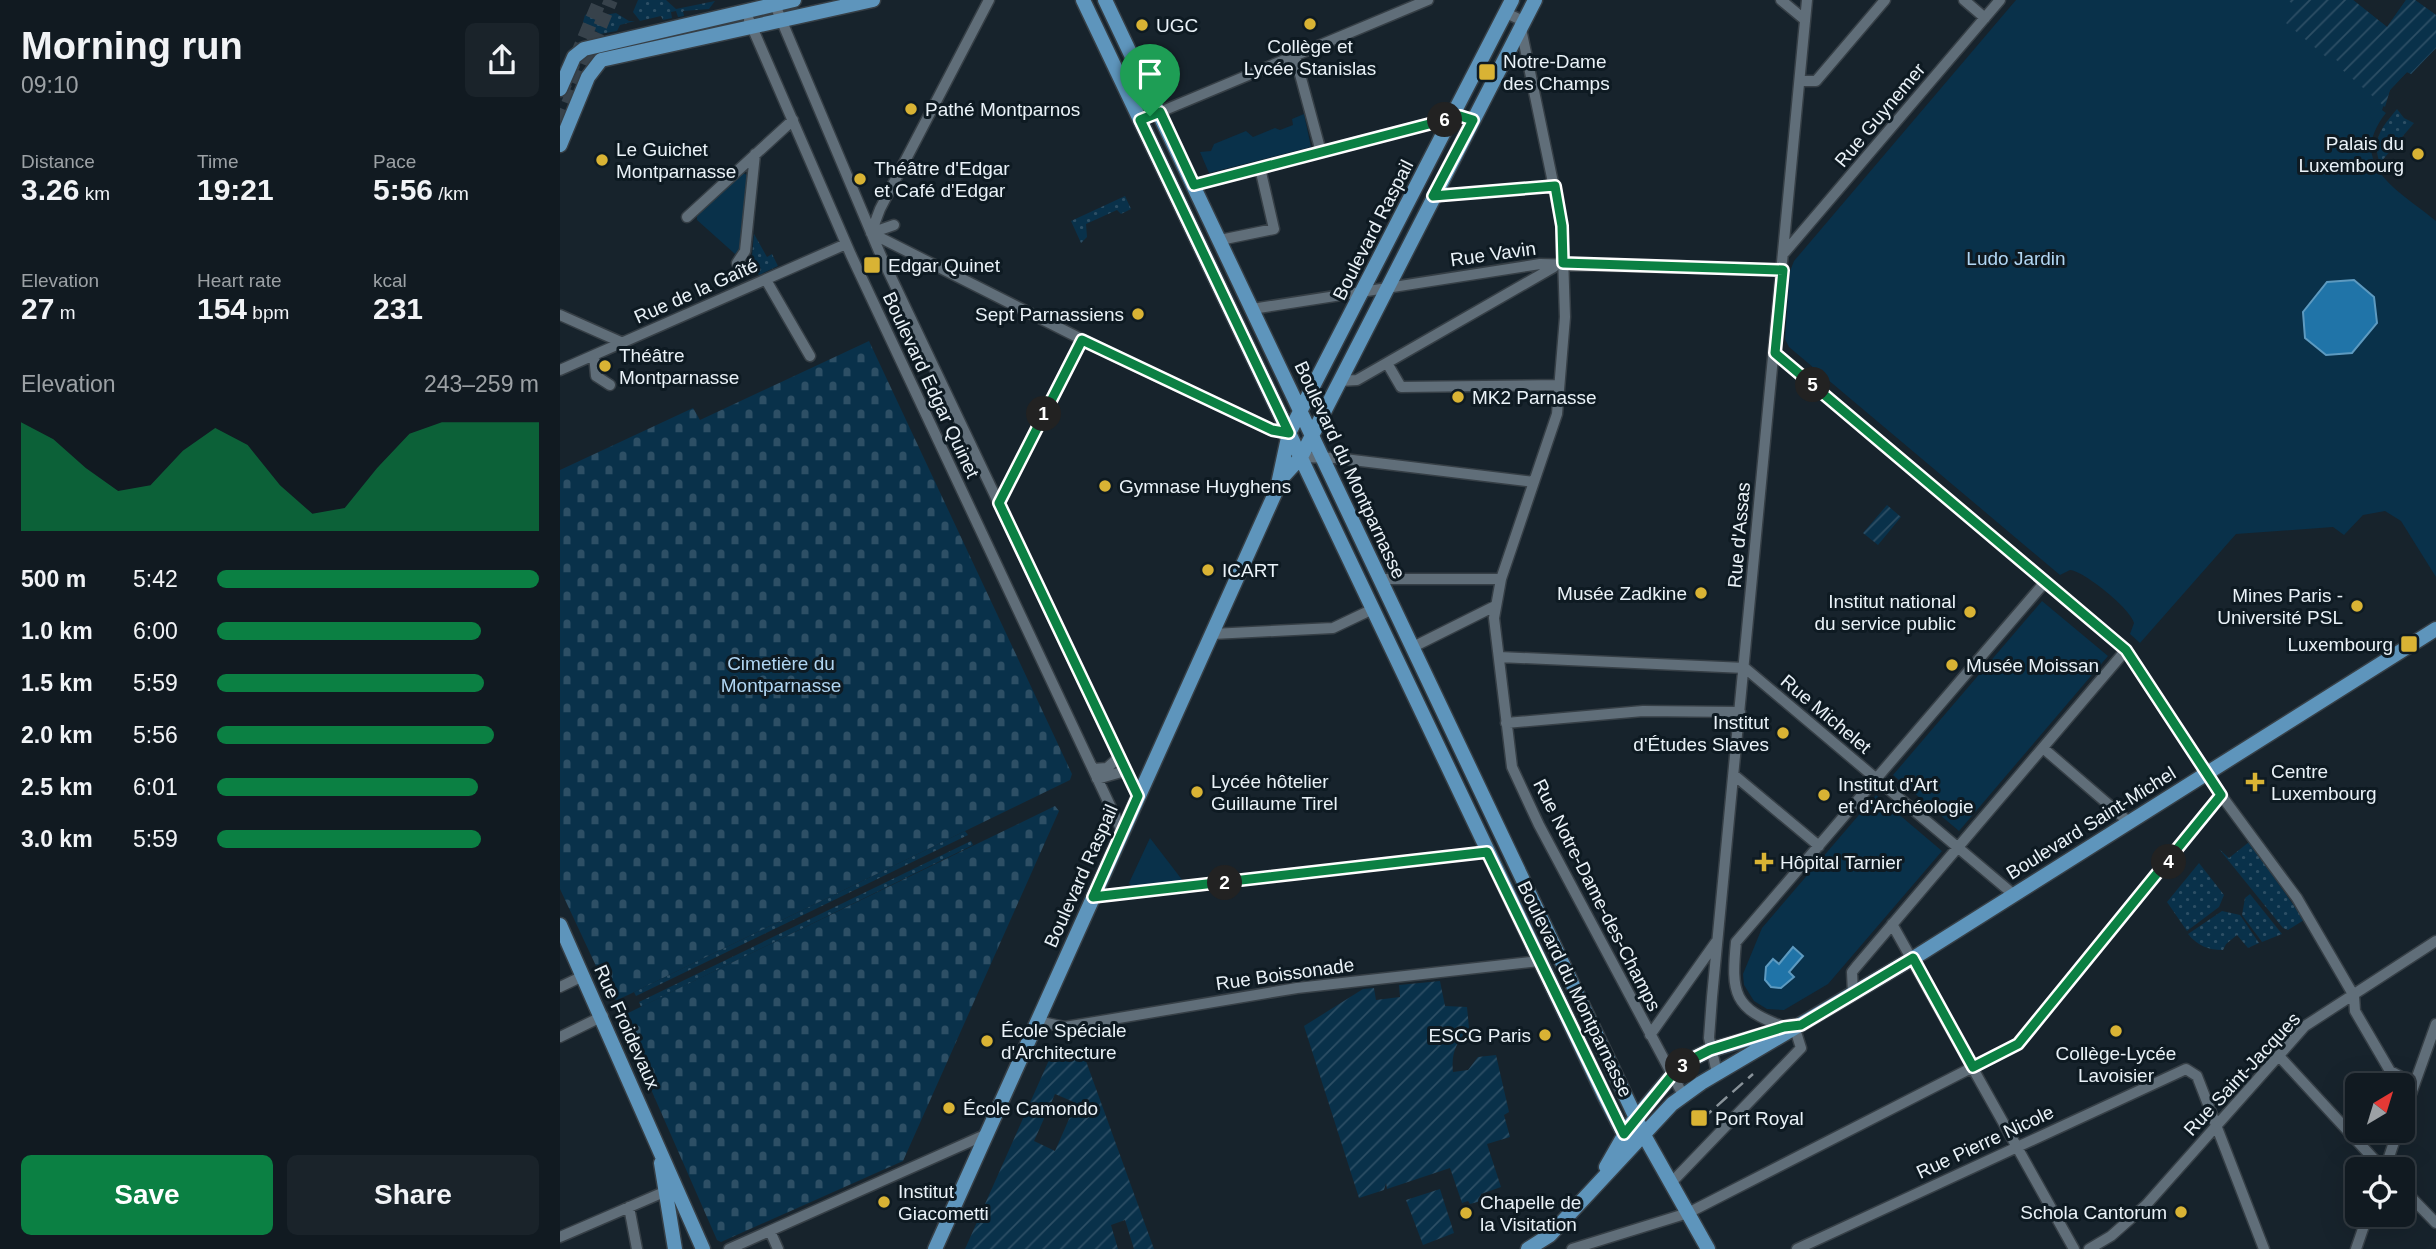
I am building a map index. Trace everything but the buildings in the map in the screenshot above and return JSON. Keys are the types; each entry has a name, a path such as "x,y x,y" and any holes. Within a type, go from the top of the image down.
{"main road":[{"path":"560,89 578,52 794,0"},
{"path":"560,145 588,77 601,60 873,0"},
{"name":"Boulevard du Montparnasse","path":"1083,0 1539,961 1624,1134"},
{"name":"Boulevard du Montparnasse","path":"1105,0 1645,1137 1708,1249"},
{"name":"Boulevard Raspail","path":"1279,481 1301,457 1535,0"},
{"name":"Boulevard Raspail","path":"935,1249 1279,481 1289,433 1509,6"},
{"path":"1140,120 1160,112"},
{"name":"Boulevard Saint-Michel","path":"1794,1027 1913,958 2436,629"},
{"name":"Rue Froidevaux","path":"560,925 658,1144 671,1189 703,1249"},
{"path":"1598,1181 1624,1134 1673,1074 1710,1050 1794,1027"},
{"path":"1537,1248 1598,1181 1645,1137 1684,1095 1794,1027"},
{"path":"1624,1134 1634,1140 1645,1137"},
{"name":"Rue Froidevaux","path":"670,1248 671,1189"}],"street":[{"path":"871,233 880,209 989,0"},
{"path":"1160,112 1428,0"},
{"path":"1781,0 1805,20"},
{"name":"Rue d'Assas","path":"1717,1073 1710,1050 1718,940 1807,0"},
{"path":"1800,81 1815,81 1885,0"},
{"path":"1964,0 1985,18"},
{"name":"Rue Guynemer","path":"1785,252 2000,0"},
{"name":"Boulevard Edgar Quinet","path":"775,5 871,233 1138,796"},
{"path":"1509,6 1519,19 1521,27"},
{"name":"Boulevard Edgar Quinet","path":"746,11 846,244 1122,831"},
{"name":"Rue Notre-Dame-des-Champs","path":"1521,27 1562,226 1564,317 1557,414 1494,606 1512,767 1539,825 1684,1095"},
{"path":"1295,56 1321,152"},
{"path":"1194,185 1451,118 1473,120"},
{"path":"687,217 793,120"},
{"path":"737,262 745,251 755,155"},
{"path":"1220,240 1274,229 1260,168"},
{"path":"1433,196 1555,186"},
{"path":"871,233 894,225"},
{"path":"871,233 1082,340 1272,430 1289,433"},
{"name":"Rue de la Gaîté","path":"560,370 846,244"},
{"path":"1339,381 1357,380 1542,271 1563,263"},
{"name":"Rue Vavin","path":"1252,309 1563,263 1783,270"},
{"path":"766,279 810,356"},
{"path":"560,315 622,343"},
{"path":"999,503 1082,340"},
{"path":"1775,353 2126,650 2221,795 2300,902 2354,996 2354,1011 2394,1073"},
{"path":"594,355 596,376 610,385"},
{"path":"1387,363 1401,387 1559,385"},
{"path":"1301,457 1323,457 1534,482"},
{"path":"1380,579 1501,579"},
{"path":"1671,1183 1801,1048 1794,1027 1757,1016 1742,1003 1732,978 1736,942 2045,582"},
{"path":"1413,647 1494,606"},
{"path":"1212,634 1333,628 1373,609"},
{"path":"1853,994 1852,972 2126,650"},
{"path":"1499,657 1745,668"},
{"name":"Rue Michelet","path":"1745,668 2013,894"},
{"path":"1506,723 1643,711 1740,712"},
{"path":"2043,748 2130,823"},
{"path":"1095,774 1118,758"},
{"path":"1095,774 1125,771"},
{"path":"1734,775 1819,846"},
{"path":"1572,1249 1688,1213 2018,1044 2221,795"},
{"path":"1093,897 1487,852"},
{"path":"1892,924 2074,1249"},
{"path":"1650,1035 1718,940 1736,942"},
{"name":"Rue Saint-Jacques","path":"2089,1249 2115,1233 2146,1205 2305,1026 2436,941"},
{"name":"Rue Boissonade","path":"1037,1021 1065,1027 1297,988 1539,961"},
{"path":"560,987 583,976"},
{"path":"560,1037 603,1016"},
{"path":"2415,1081 2436,1024"},
{"path":"2279,1056 2373,1157"},
{"name":"Rue Pierre Nicole","path":"1797,1249 2178,1071 2188,1069 2197,1076 2217,1125"},
{"path":"2217,1125 2264,1249"},
{"path":"729,1249 987,1134"},
{"path":"560,1237 671,1189"},
{"path":"2415,1201 2436,1223"},
{"path":"629,1207 637,1249"},
{"path":"2356,1249 2364,1227"},
{"path":"770,1231 778,1249"}],"green space":[{"path":"638,0 666,0 676,9 715,1 709,9 683,11 684,16 678,17 676,11 671,12 672,18 663,20 661,16 640,21 633,12"},
{"name":"Ludo Jardin","path":"2016,0 2353,0 2387,27 2406,0 2415,0 2436,15 2436,48 2411,74 2407,72 2390,90 2382,110 2386,113 2375,131 2371,147 2374,162 2382,175 2436,221 2436,577 2401,521 2385,511 2363,515 2344,535 2333,527 2236,534 2140,643 2130,634 2134,623 2131,617 2106,592 2077,572 2070,570 2060,575 1789,347 1785,339 1790,271 1794,261"},
{"path":"2288,0 2353,0 2387,27 2406,0 2415,0 2436,15 2436,48 2411,74 2407,72 2390,90 2385,107 2339,67 2341,64 2329,54 2326,57 2286,23 2298,9"},
{"path":"589,13 593,17 616,13 629,21 635,21 620,25 617,31 600,34 583,22 585,15"},
{"path":"2397,109 2404,118 2414,123 2380,163 2377,146 2380,132"},
{"path":"1304,114 1311,147 1209,173 1200,152 1211,151 1214,144 1246,131 1253,137 1275,128 1280,130 1293,125 1292,119"},
{"path":"743,173 747,175 739,252 735,254 697,220 697,215"},
{"path":"1125,196 1131,209 1121,214 1117,210 1086,224 1087,237 1081,243 1071,221"},
{"path":"754,234 767,257 772,254 778,266 759,275 751,267"},
{"name":"Cimetière du Montparnasse","path":"869,341 1072,774 1070,780 628,995 617,1000 611,998 560,889 560,470 693,408 700,420"},
{"path":"1887,505 1901,517 1878,545 1863,533"},
{"path":"2042,601 2108,656 1959,831 1893,775"},
{"path":"1876,795 1942,851 1828,984 1784,1010 1767,1009 1754,1001 1744,985 1743,974 1762,928"},
{"path":"1055,806 1059,811 903,1161 721,1242 717,1240 621,1021 624,1015"},
{"path":"965,831 968,835 636,996 634,992"},
{"path":"1150,838 1183,881 1131,886 1129,883"},
{"path":"971,841 973,845 641,1007 639,1002"},
{"path":"2249,842 2304,920 2288,930 2283,928 2219,849 2229,858"},
{"path":"2199,863 2224,895 2219,907 2187,931 2167,902"},
{"path":"2250,894 2282,934 2262,942 2242,915 2245,898"},
{"path":"2222,911 2240,915 2259,943 2248,948 2237,935 2223,950 2213,949 2196,942 2188,934"},
{"path":"1440,981 1445,1006 1467,1007 1469,1028 1455,1048 1453,1072 1468,1070 1478,1057 1496,1055 1509,1112 1504,1115 1510,1137 1487,1144 1501,1187 1481,1194 1481,1201 1462,1203 1450,1168 1387,1189 1386,1183 1384,1190 1359,1198 1304,1026 1363,989 1374,988 1376,1000 1400,997 1399,985"},
{"path":"1082,1050 1154,1249 1134,1249 1125,1220 1111,1225 1118,1249 965,1249 1049,1060 1054,1062","holes":["1055,1094 1076,1103 1055,1151 1034,1141"]},
{"path":"1440,1189 1454,1233 1423,1245 1406,1200"}],"water":[{"path":"2354,280 2374,297 2377,323 2352,353 2326,355 2305,338 2303,312 2327,282"},
{"path":"1793,947 1803,956 1789,972 1794,977 1781,988 1771,987 1765,980 1766,967 1773,959 1779,964"}],"tunnel":[{"path":"560,96 600,0"},
{"path":"560,123 611,0"}],"railway":[{"path":"1701,1120 1753,1074"}],"place":[{"name":"Collège et Lycée Stanislas","path":"1310,24"},
{"name":"UGC","path":"1142,25"},
{"name":"Notre-Dame des Champs","path":"1487,72"},
{"name":"Pathé Montparnos","path":"911,109"},
{"name":"Palais du Luxembourg","path":"2418,154"},
{"name":"Le Guichet Montparnasse","path":"602,160"},
{"name":"Théâtre d'Edgar et Café d'Edgar","path":"860,179"},
{"name":"Edgar Quinet","path":"872,265"},
{"name":"Sept Parnassiens","path":"1138,314"},
{"name":"Théâtre Montparnasse","path":"605,366"},
{"name":"MK2 Parnasse","path":"1458,397"},
{"name":"Gymnase Huyghens","path":"1105,486"},
{"name":"ICART","path":"1208,570"},
{"name":"Musée Zadkine","path":"1701,593"},
{"name":"Mines Paris - Université PSL","path":"2357,606"},
{"name":"Institut national du service public","path":"1970,612"},
{"name":"Luxembourg","path":"2409,644"},
{"name":"Musée Moissan","path":"1952,665"},
{"name":"Institut d'Études Slaves","path":"1783,733"},
{"name":"Centre Luxembourg","path":"2255,782"},
{"name":"Lycée hôtelier Guillaume Tirel","path":"1197,792"},
{"name":"Institut d'Art et d'Archéologie","path":"1824,795"},
{"name":"Hôpital Tarnier","path":"1764,862"},
{"name":"Collège-Lycée Lavoisier","path":"2116,1031"},
{"name":"ESCG Paris","path":"1545,1035"},
{"name":"École Spéciale d'Architecture","path":"987,1041"},
{"name":"École Camondo","path":"949,1108"},
{"name":"Port Royal","path":"1699,1118"},
{"name":"Institut Giacometti","path":"884,1202"},
{"name":"Schola Cantorum","path":"2181,1212"},
{"name":"Chapelle de la Visitation","path":"1466,1213"}],"route":[{"path":"1160,112 1194,185 1460,116 1473,120 1433,196 1555,186 1562,226 1563,263 1783,270 1775,353 2126,650 2221,795 2215,806 2018,1044 1973,1067 1913,958 1801,1025 1784,1027 1710,1050 1690,1060 1673,1074 1624,1134 1487,852 1121,896 1093,897 1138,796 999,503 1082,340 1272,430 1289,433 1209,258 1140,120 1150,116 1160,112"}]}
